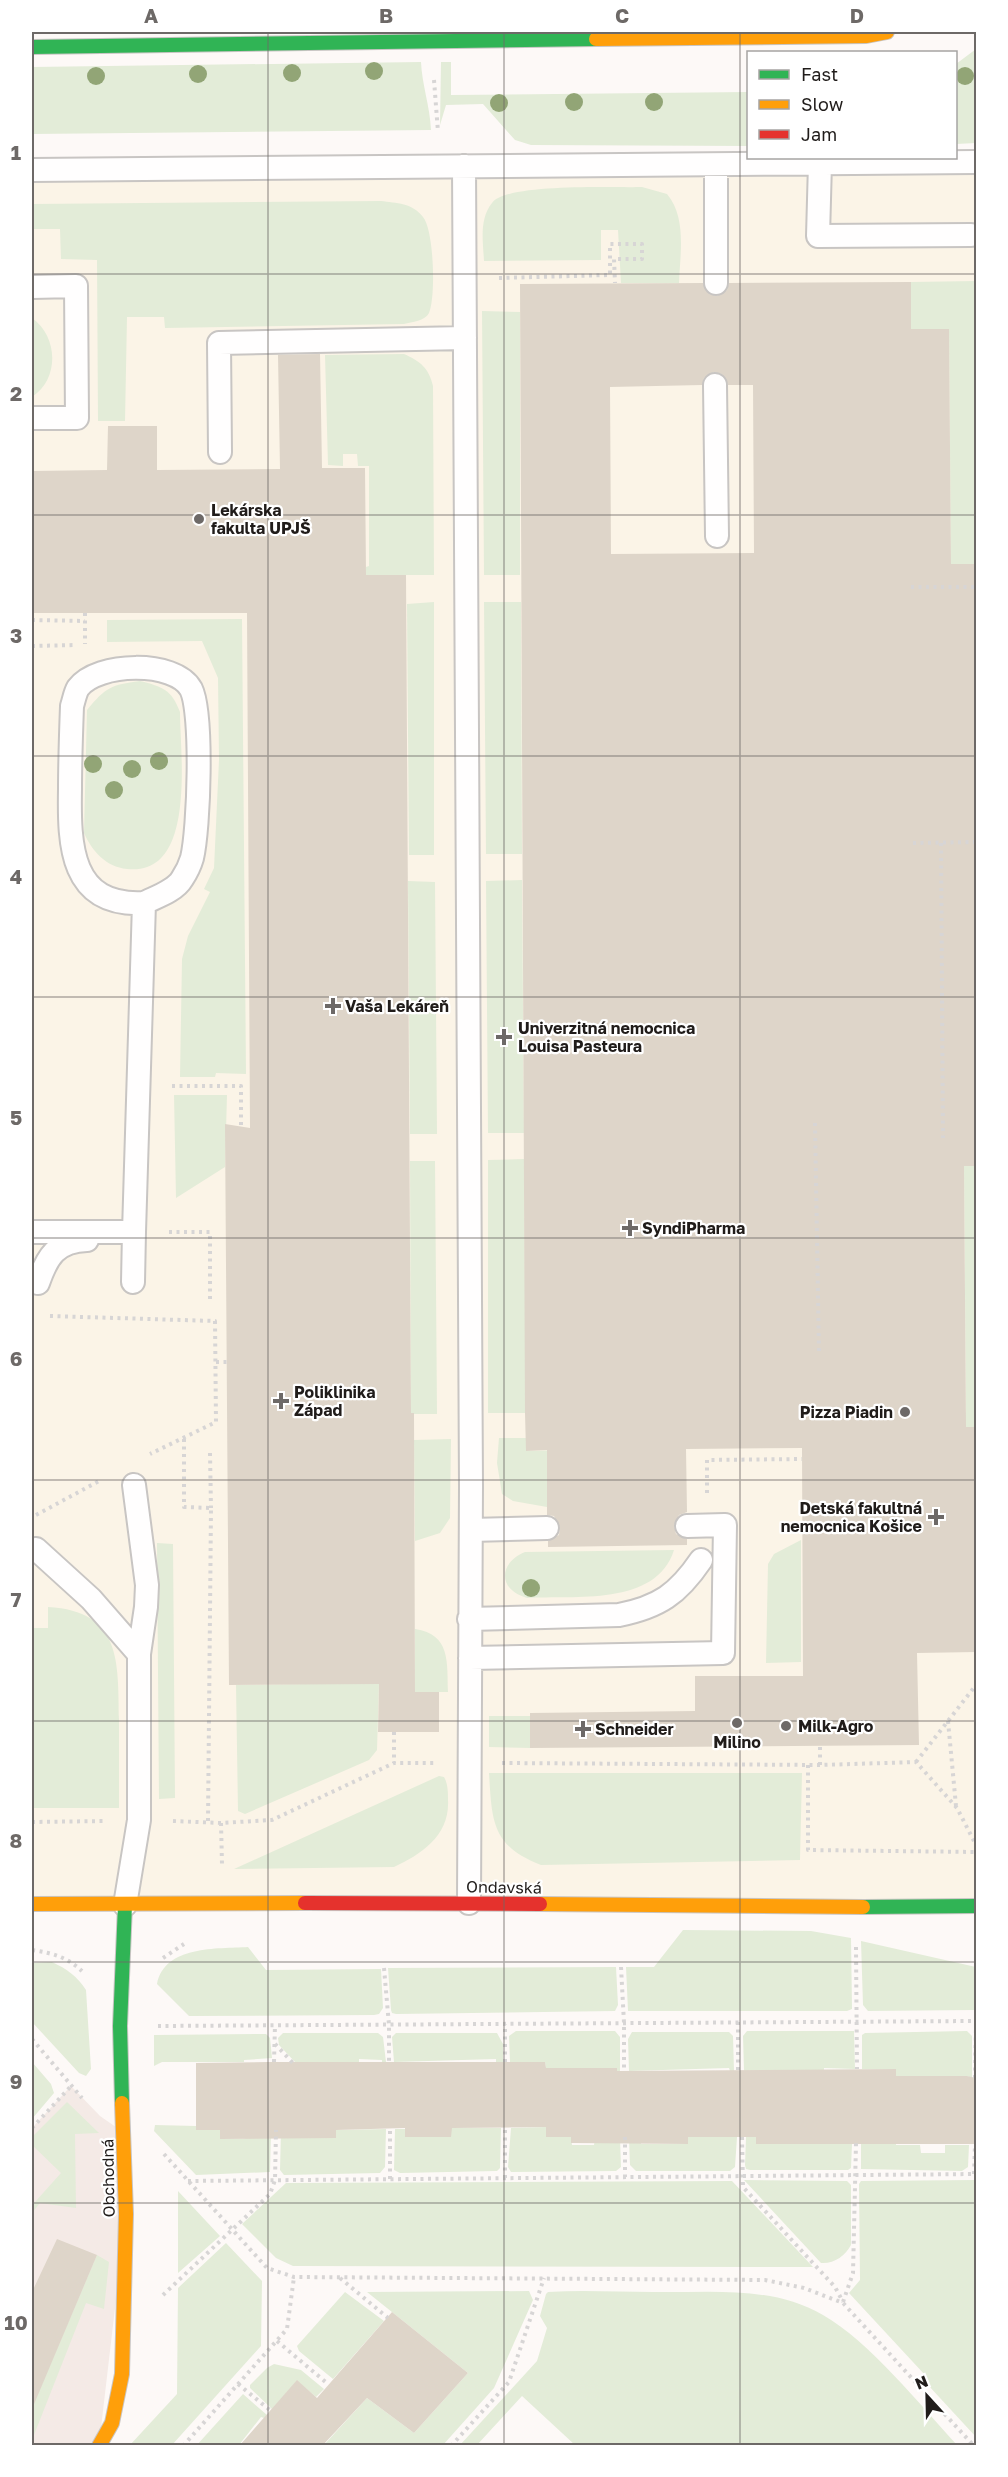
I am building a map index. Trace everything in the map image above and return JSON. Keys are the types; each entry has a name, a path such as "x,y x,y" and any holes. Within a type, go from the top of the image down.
{"street":[{"path":"32,47 866,36 887,32"},
{"name":"Ondavská","path":"32,1904 469,1903 801,1908 976,1906"},
{"name":"Obchodná","path":"99,2445 112,2423 122,2374 126,2214 120,2026 124,1905"}],"lane":[{"path":"32,170 976,162"},
{"path":"820,164 818,236 970,235"},
{"path":"716,284 717,165"},
{"path":"464,166 471,1530 469,1903"},
{"path":"32,287 76,286 77,409 77,418 32,418"},
{"path":"220,452 219,343 465,338"},
{"path":"715,385 717,536"},
{"path":"113,669 147,670 178,676 189,687 196,702 199,801 192,859 181,881 165,893 144,903 122,904 101,894 84,879 74,858 69,831 72,706 78,688 92,678 113,669"},
{"path":"134,1232 35,1232 38,1283 50,1254 79,1240 98,1240 117,1248 128,1262 133,1282 144,903"},
{"path":"124,1905 139,1821 139,1654 147,1584 134,1485"},
{"path":"470,1658 723,1653 725,1525 697,1525"},
{"path":"471,1530 547,1528"},
{"path":"36,1549 91,1599 139,1654"},
{"path":"469,1619 619,1615 635,1612 673,1594 682,1586 701,1560"}],"path":[{"path":"431,40 436,130 464,166"},
{"path":"465,278 610,275 610,244 642,244 642,259 614,259 615,284"},
{"path":"911,587 976,587"},
{"path":"32,646 85,644 85,613"},
{"path":"32,620 84,621"},
{"path":"913,843 976,842"},
{"path":"941,843 943,1138"},
{"path":"138,1086 241,1086 241,1125"},
{"path":"815,1123 819,1353"},
{"path":"134,1232 210,1232 210,1304"},
{"path":"43,1316 215,1321 216,1422 144,1458"},
{"path":"216,1362 227,1362"},
{"path":"184,1439 184,1508 211,1508"},
{"path":"208,1822 210,1453"},
{"path":"697,1525 707,1460 802,1459"},
{"path":"32,1517 103,1479"},
{"path":"916,1762 976,1685"},
{"path":"948,1720 957,1808"},
{"path":"394,1732 394,1763"},
{"path":"820,1747 820,1765"},
{"path":"32,1822 272,1820 394,1763 820,1765 916,1762"},
{"path":"916,1762 957,1808 976,1845"},
{"path":"808,1764 808,1850 976,1852"},
{"path":"856,1940 857,2069"},
{"path":"160,1963 164,1957 187,1942"},
{"path":"32,1950 51,1953 70,1960 85,1973"},
{"path":"621,1967 624,2071"},
{"path":"384,1968 388,2062"},
{"path":"120,2026 976,2021"},
{"path":"738,2022 738,2071"},
{"path":"505,2062 506,2024"},
{"path":"274,2025 274,2062"},
{"path":"975,2078 976,2026"},
{"path":"32,2039 71,2086 100,2116 123,2132 158,2148 267,2268 294,2277 765,2280 804,2288 843,2303"},
{"path":"274,2043 293,2062"},
{"path":"32,2128 71,2086"},
{"path":"505,2128 505,2178"},
{"path":"390,2129 390,2180"},
{"path":"206,2255 270,2194 275,2180 276,2130"},
{"path":"625,2137 625,2177"},
{"path":"742,2137 743,2187 836,2287 843,2303 974,2445"},
{"path":"843,2303 853,2273 856,2143"},
{"path":"188,2181 975,2174 975,2144"},
{"path":"183,2445 287,2329 294,2277"},
{"path":"340,2277 388,2318"},
{"path":"451,2445 509,2382 544,2278"},
{"path":"277,2341 328,2384"},
{"path":"238,2384 271,2411"}],"shaded area":[{"name":"Univerzitná nemocnica Louisa Pasteura","path":"976,162 976,1906 32,1904 32,170"},
{"path":"71,2086 100,2116 123,2132 126,2214 99,2445 32,2445 32,2128"}],"green space":[{"path":"976,49 976,143 957,144 957,63"},
{"path":"421,62 431,130 32,134 32,67"},
{"path":"441,62 451,62 451,95 747,92 747,146 531,145 515,140 483,104 446,105 440,125"},
{"path":"642,187 667,194 677,214 681,237 679,283 621,283 618,230 601,230 601,260 484,261 483,223 492,203 501,197 538,189"},
{"path":"381,201 404,204 414,209 419,212 427,224 432,249 433,293 429,313 425,318 404,324 165,328 164,317 127,317 125,421 98,421 97,260 61,259 60,229 32,229 32,204"},
{"path":"976,281 976,564 951,564 949,330 911,329 911,282"},
{"path":"482,311 520,312 520,575 484,575"},
{"path":"32,318 47,335 52,358 47,380 32,397"},
{"path":"404,354 423,366 433,386 434,575 366,575 366,567 369,566 369,466 358,466 357,454 343,454 343,466 328,465 325,355"},
{"path":"434,602 434,855 409,855 407,604"},
{"path":"484,602 521,602 522,854 486,854"},
{"path":"242,619 246,1074 216,1073 215,1077 180,1077 182,959 188,936 210,892 204,889 214,868 219,760 218,678 202,641 107,642 107,620"},
{"path":"140,681 165,690 173,698 180,712 182,782 175,834 165,854 149,866 127,869 119,868 101,857 91,846 84,833 87,710 99,696 110,688"},
{"path":"522,880 524,1133 488,1133 486,881"},
{"path":"408,881 435,882 437,1134 410,1134"},
{"path":"174,1095 227,1095 225,1167 176,1198"},
{"path":"524,1159 526,1413 488,1413 488,1160"},
{"path":"410,1161 435,1161 437,1414 411,1414"},
{"path":"964,1166 976,1166 976,1427 957,1427 966,1412"},
{"path":"499,1438 526,1438 527,1451 567,1450 547,1470 547,1507 513,1501 502,1494 497,1463"},
{"path":"451,1439 450,1518 440,1533 415,1541 414,1440"},
{"path":"801,1540 801,1662 766,1663 768,1564 774,1554"},
{"path":"157,1543 173,1544 175,1798 159,1799"},
{"path":"674,1550 664,1568 650,1581 632,1589 611,1594 589,1597 527,1598 511,1589 505,1576 510,1563 525,1552"},
{"path":"48,1607 72,1611 90,1618 103,1629 111,1643 118,1678 119,1808 32,1808 32,1628 48,1628"},
{"path":"415,1629 427,1632 441,1643 447,1661 448,1692 415,1692"},
{"path":"379,1683 377,1750 369,1760 245,1814 238,1811 236,1685"},
{"path":"489,1716 530,1716 530,1748 489,1747"},
{"path":"489,1773 802,1773 800,1860 541,1865 525,1858 503,1840 497,1829 491,1805"},
{"path":"439,1776 444,1777 448,1788 444,1823 432,1842 415,1856 394,1867 234,1869"},
{"path":"683,1930 811,1931 851,1938 852,2009 847,2011 628,2011 626,1967 654,1967"},
{"path":"861,1941 976,1967 976,2010 868,2011 863,2005"},
{"path":"248,1947 266,1970 381,1969 383,2008 379,2014 374,2015 189,2016 157,1984 162,1971 170,1962 181,1956 208,1949"},
{"path":"52,1962 71,1973 86,1990 91,2069 86,2076 79,2073 32,2022 32,1963"},
{"path":"616,1967 618,2005 615,2011 396,2014 391,2010 388,1968"},
{"path":"516,2031 615,2031 620,2037 620,2071 617,2071 617,2068 546,2071 545,2062 510,2062 509,2036"},
{"path":"747,2031 854,2031 855,2069 744,2071 743,2036"},
{"path":"967,2031 972,2036 972,2078 967,2076 896,2078 896,2069 862,2069 862,2035 865,2033"},
{"path":"632,2032 729,2032 733,2036 734,2071 730,2071 729,2068 629,2071 628,2039"},
{"path":"283,2033 378,2033 383,2037 386,2062 359,2059 359,2062 295,2062 279,2045 278,2038"},
{"path":"396,2033 497,2033 503,2044 503,2062 496,2062 496,2059 394,2062 392,2037"},
{"path":"266,2034 270,2038 272,2058 244,2060 244,2062 162,2062 154,2066 154,2035"},
{"path":"32,2062 51,2084 54,2093 32,2119"},
{"path":"67,2102 99,2133 75,2134 76,2208 40,2203 32,2213 32,2200 35,2202 61,2173 32,2145 32,2137"},
{"path":"155,2125 196,2126 197,2130 220,2130 220,2139 243,2139 271,2130 270,2172 196,2175 154,2131"},
{"path":"546,2127 546,2137 571,2137 572,2145 594,2145 595,2138 620,2138 621,2167 616,2171 511,2172 508,2167 511,2128"},
{"path":"451,2128 501,2128 500,2168 497,2171 400,2173 394,2170 395,2129 405,2129 405,2137 451,2137"},
{"path":"386,2129 385,2167 380,2173 284,2175 280,2170 281,2130 289,2138 335,2138 336,2130"},
{"path":"896,2136 896,2145 920,2145 921,2153 945,2153 945,2145 969,2145 968,2167 962,2171 861,2169 861,2143"},
{"path":"641,2137 641,2144 687,2144 688,2137 737,2137 735,2167 730,2171 636,2171 630,2165 629,2138"},
{"path":"746,2137 756,2137 757,2144 852,2144 851,2168 848,2170 746,2169"},
{"path":"744,2180 847,2181 851,2185 851,2245 849,2249 835,2261 821,2263"},
{"path":"976,2180 976,2437 928,2385 925,2375 849,2293 860,2280 859,2184 861,2181"},
{"path":"732,2181 813,2267 293,2266 276,2258 242,2224 286,2183"},
{"path":"178,2191 220,2236 178,2273"},
{"path":"226,2243 262,2281 261,2346 172,2445 130,2445 177,2394 178,2288"},
{"path":"97,2255 109,2262 104,2309 86,2303 32,2440 32,2407"},
{"path":"529,2291 533,2300 494,2388 443,2445 323,2446 367,2398 414,2433 468,2373 367,2292"},
{"path":"345,2292 384,2321 333,2379 299,2351 297,2346"},
{"path":"548,2292 740,2293 783,2299 803,2305 823,2315 859,2341 894,2375 957,2445 575,2445 522,2396 477,2445 460,2445 537,2361 547,2328 540,2316"},
{"path":"274,2364 301,2370 324,2389 316,2397 297,2381 272,2409 250,2388 250,2385"},
{"path":"243,2394 267,2415 264,2418 261,2417 239,2445 196,2446"}],"building":[{"path":"911,282 911,329 949,329 951,564 976,564 976,1166 964,1166 966,1427 976,1427 976,1652 917,1653 919,1745 530,1748 530,1713 695,1711 695,1676 803,1676 802,1448 686,1449 687,1512 679,1515 674,1526 676,1534 687,1539 687,1545 548,1547 548,1541 559,1535 560,1527 554,1516 547,1515 547,1450 526,1451 520,284 703,283 709,294 717,296 727,290 729,283","holes":["714,372 722,374 728,385 753,385 754,553 611,554 610,387 702,385 704,378"]},
{"path":"320,354 322,468 365,468 366,575 406,575 415,1692 439,1692 439,1732 378,1732 379,1684 229,1685 225,1124 250,1128 247,613 32,613 32,471 107,470 108,426 157,426 157,470 280,469 278,355"},
{"path":"545,2062 546,2068 617,2068 617,2071 896,2069 896,2076 967,2076 976,2078 976,2144 756,2144 756,2137 688,2137 688,2144 571,2143 571,2137 546,2137 546,2127 452,2128 451,2137 405,2137 405,2128 336,2130 336,2138 220,2139 220,2130 196,2130 196,2063"},
{"path":"57,2239 97,2255 32,2409 32,2292"},
{"path":"392,2312 468,2373 414,2433 367,2398 323,2445 240,2445 297,2380 317,2398"}],"traffic: fast":[{"path":"32,47 596,39"},
{"path":"122,2103 120,2026 125,1905"},
{"path":"863,1907 976,1906"}],"traffic: slow":[{"path":"596,39 866,36 887,32"},
{"path":"32,1904 305,1903"},
{"path":"540,1904 863,1907"},
{"path":"99,2446 112,2423 122,2374 126,2214 122,2103"}],"traffic: jam":[{"path":"305,1903 540,1904"}],"place":[{"name":"Lekárska fakulta UPJŠ","path":"199,519"},
{"name":"Vaša Lekáreň","path":"333,1006"},
{"name":"Univerzitná nemocnica Louisa Pasteura","path":"504,1037"},
{"name":"SyndiPharma","path":"630,1228"},
{"name":"Poliklinika Západ","path":"281,1401"},
{"name":"Pizza Piadin","path":"905,1412"},
{"name":"Detská fakultná nemocnica Košice","path":"936,1517"},
{"name":"Milino","path":"737,1723"},
{"name":"Milk-Agro","path":"786,1726"},
{"name":"Schneider","path":"583,1729"}]}
